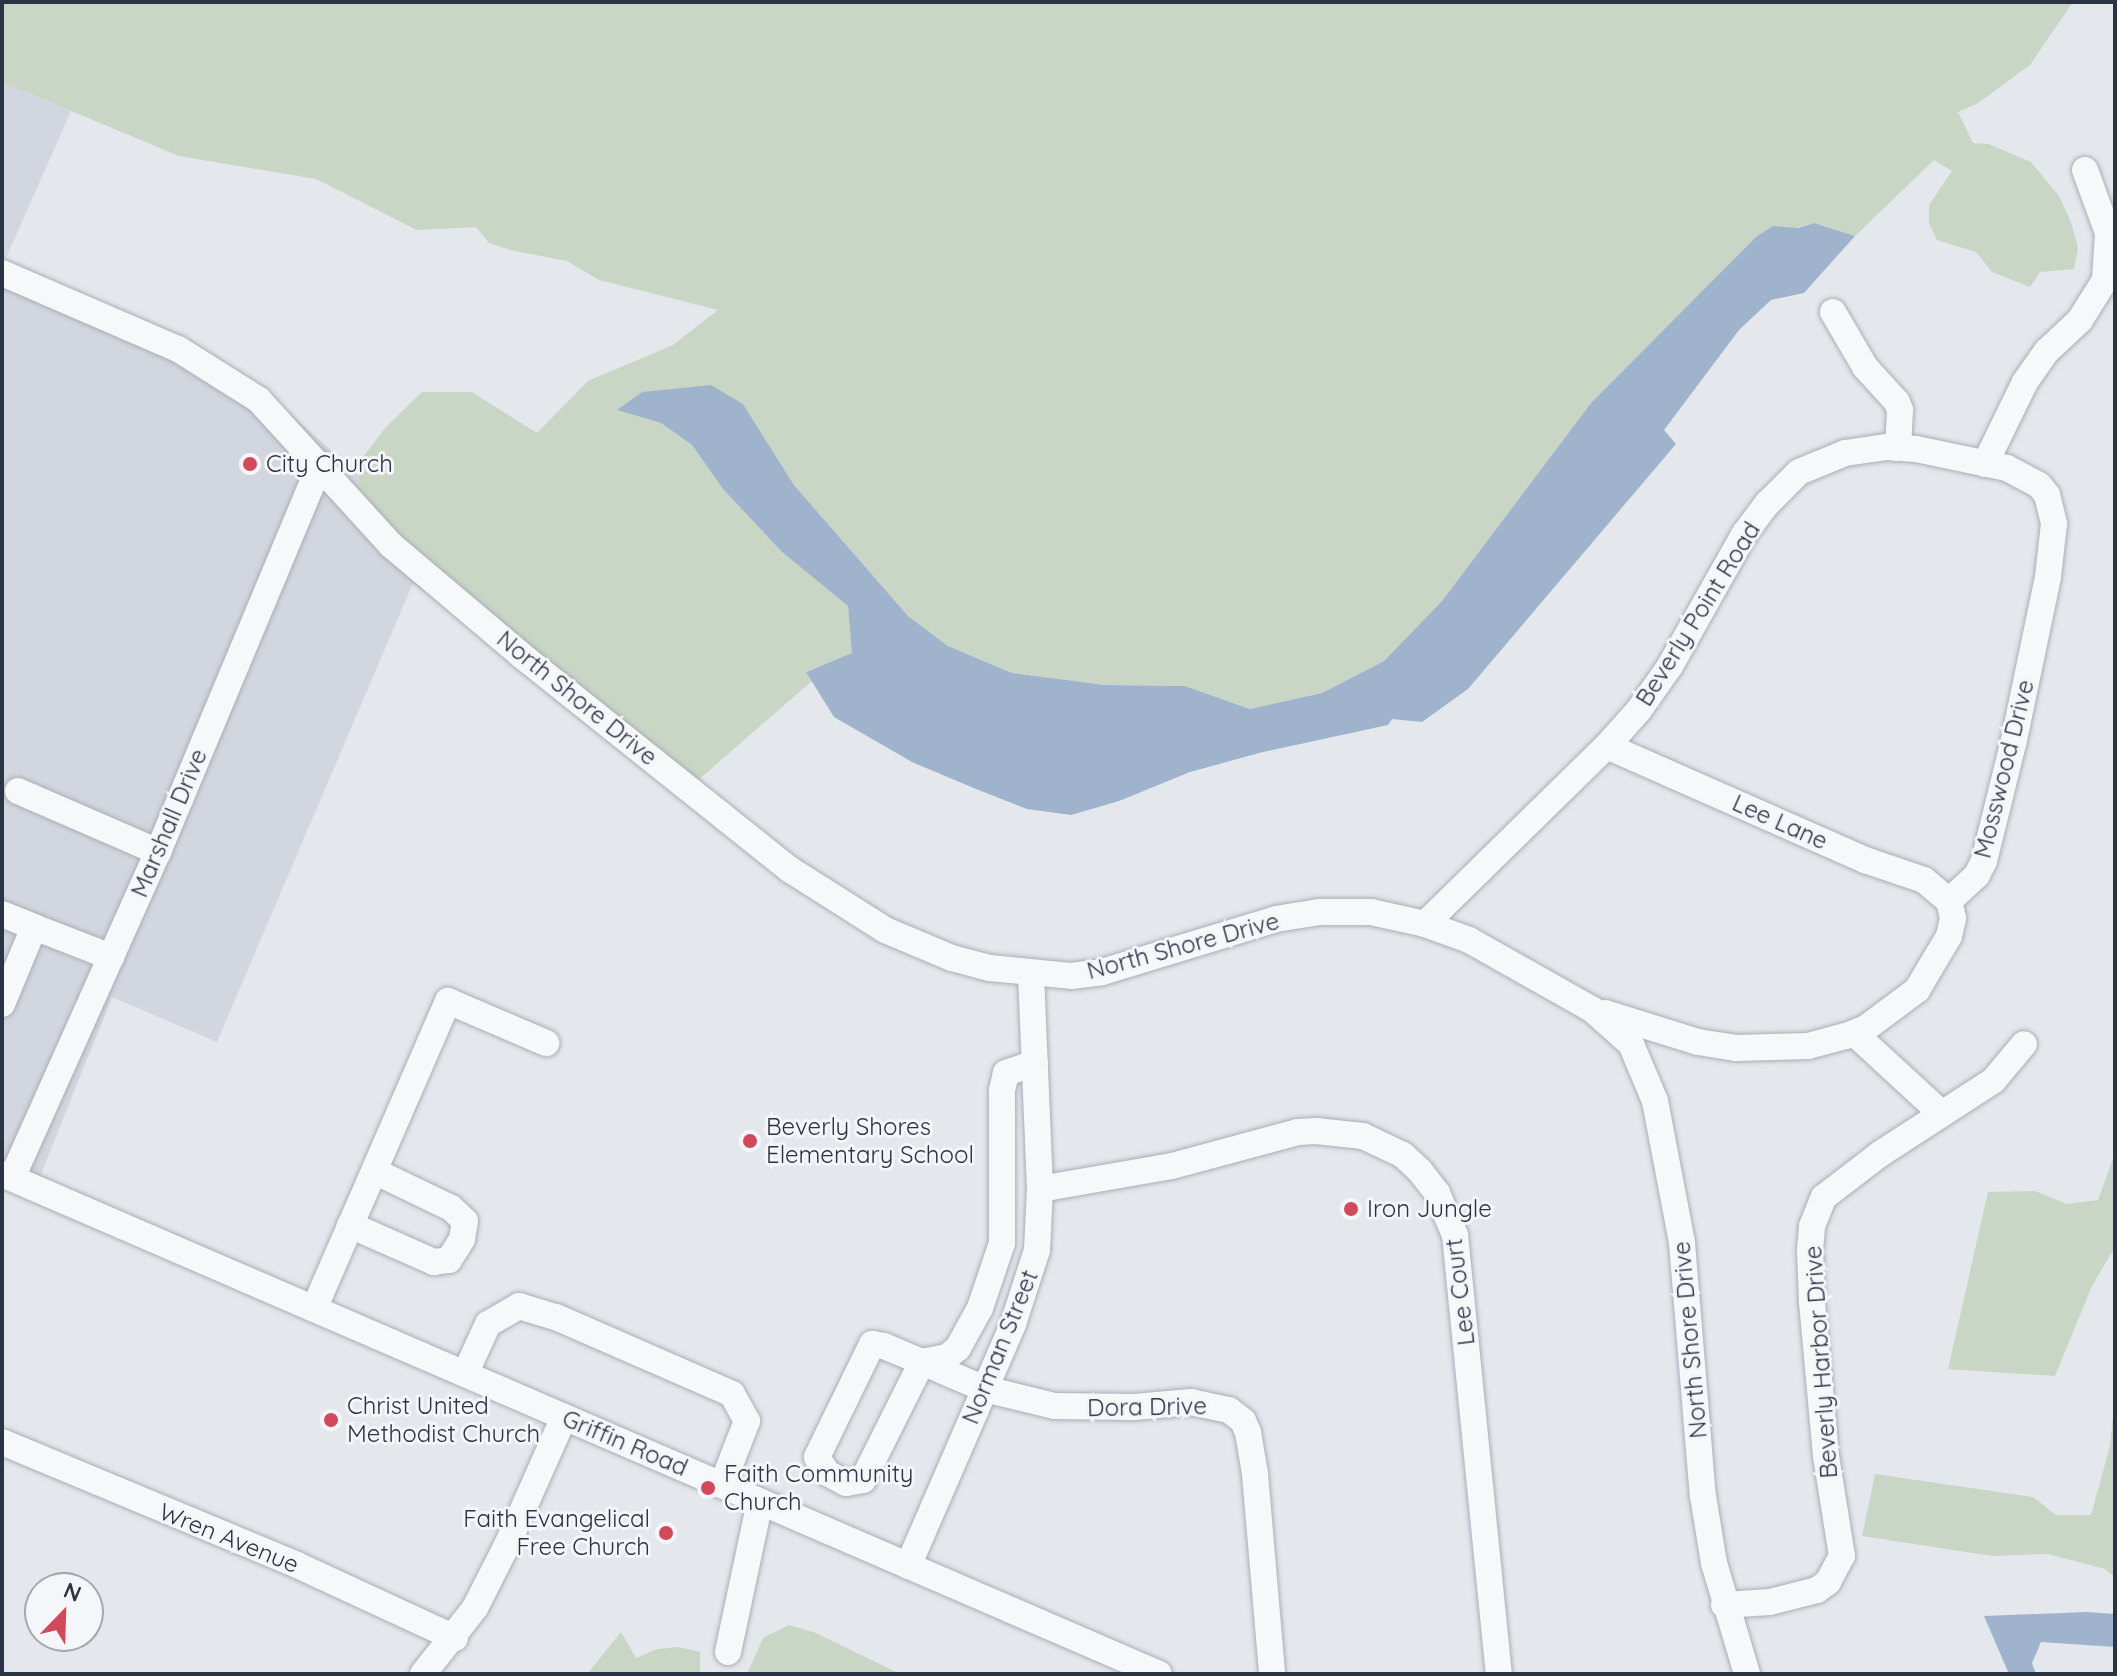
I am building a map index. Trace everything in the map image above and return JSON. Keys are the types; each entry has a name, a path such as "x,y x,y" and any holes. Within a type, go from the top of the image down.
{"street":[{"path":"1985,464 2025,382 2047,351 2087,311 2105,280 2108,233 2085,170"},
{"name":"North Shore Drive","path":"2,273 178,349 224,375 259,400 391,545 521,655 789,869 842,906 918,945 990,968 1031,974 1102,972 1251,925 1320,912 1371,912 1425,924 1469,940 1593,1010 1631,1044 1655,1101 1680,1228 1703,1496 1724,1605 1747,1674"},
{"path":"1833,312 1865,367 1897,402 1900,410 1898,448"},
{"name":"Beverly Point Road","path":"1425,924 1607,746 1670,666 1717,578 1768,503 1799,472 1845,453 1898,448 1985,464"},
{"name":"Mosswood Drive","path":"1949,901 1977,875 1984,861 2013,744 2048,577 2054,524 2047,495 2039,485 2007,468 1985,464"},
{"name":"Marshall Drive","path":"7,1176 158,852 320,465"},
{"name":"Lee Lane","path":"1607,746 1865,860 1924,880 1949,901"},
{"path":"18,791 158,852"},
{"path":"1593,1010 1698,1042 1736,1048 1808,1046 1854,1033 1889,1013 1927,976 1949,936 1953,918 1949,901"},
{"path":"2,914 111,957"},
{"path":"2,1004 34,927"},
{"name":"Norman Street","path":"908,1566 985,1389 1031,1275 1037,1250 1040,1189 1031,974"},
{"path":"314,1309 448,1001 546,1043"},
{"path":"1854,1033 1941,1113 1993,1081 2024,1044"},
{"path":"922,1362 947,1357 958,1348 980,1308 1002,1243 1002,1091 1006,1073 1035,1063"},
{"name":"Beverly Harbor Drive","path":"1724,1605 1770,1602 1802,1595 1817,1590 1838,1569 1841,1541 1826,1456 1812,1302 1812,1226 1824,1197 1838,1184 1941,1113"},
{"name":"Lee Court","path":"1040,1189 1172,1166 1298,1132 1316,1131 1363,1136 1403,1155 1420,1171 1437,1193 1455,1235 1499,1674"},
{"path":"350,1225 434,1262 449,1260 462,1239 465,1221 451,1208 374,1171"},
{"name":"Griffin Road","path":"7,1176 1159,1674"},
{"path":"465,1374 488,1324 519,1306 556,1317 732,1394 747,1421 722,1485"},
{"path":"922,1362 863,1480 846,1483 827,1473 817,1457 872,1344 922,1362 985,1389"},
{"name":"Dora Drive","path":"985,1389 1055,1406 1084,1409 1191,1402 1212,1404 1229,1410 1243,1421 1255,1474 1272,1674"},
{"path":"423,1674 455,1638 475,1608 508,1543 564,1417"},
{"name":"Wren Avenue","path":"2,1442 297,1565 455,1638"},
{"path":"728,1652 760,1501"}],"shaded area":[{"path":"2,82 71,111 2,267"},
{"path":"2,272 272,397 358,475 358,495 413,583 217,1042 112,997 39,1179 2,1163"}],"green space":[{"path":"2,2 2073,2 2030,65 1978,103 1958,112 1973,143 1989,144 2031,162 2059,196 2078,248 2074,269 2040,272 2030,287 1992,272 1976,252 1937,240 1929,223 1929,205 1952,171 1934,160 1855,236 1814,223 1756,238 1591,403 1442,601 1384,661 1322,693 1250,709 1185,686 1105,685 1012,673 948,646 908,616 794,485 743,404 642,392 618,410 661,423 692,445 723,489 782,552 848,606 853,653 807,671 812,681 681,795 413,583 358,495 359,462 386,427 422,392 472,392 537,433 588,381 673,345 718,310 599,280 567,261 489,243 476,227 417,230 316,179 179,156 2,82"},
{"path":"2115,1153 2115,1247 2092,1286 2055,1376 1948,1369 1988,1192 2035,1191 2067,1204 2098,1200"},
{"path":"2115,1397 2115,1577 2105,1569 2048,1554 1992,1556 1862,1536 1875,1474 2033,1497 2056,1515 2091,1515 2110,1446"},
{"path":"789,1625 816,1633 900,1674 747,1674 763,1638"},
{"path":"621,1632 636,1658 657,1649 679,1647 700,1652 700,1674 587,1674"}],"water":[{"path":"1814,223 1855,236 1804,293 1771,300 1739,330 1664,430 1676,444 1468,689 1422,722 1392,719 1388,725 1263,752 1190,772 1119,801 1071,815 1027,809 976,789 912,762 834,717 806,672 852,653 848,606 782,552 723,489 692,445 661,423 617,410 642,392 711,385 743,404 794,485 908,616 948,646 1012,673 1105,685 1185,686 1250,709 1322,693 1384,661 1442,601 1591,403 1756,237 1773,226 1798,228"},
{"path":"2087,1612 2115,1614 2115,1647 2041,1642 2032,1663 2036,1674 2009,1674 1984,1616"}],"place":[{"name":"City Church","path":"250,464"},
{"name":"Beverly Shores Elementary School","path":"750,1141"},
{"name":"Iron Jungle","path":"1351,1209"},
{"name":"Christ United Methodist Church","path":"331,1420"},
{"name":"Faith Community Church","path":"708,1488"},
{"name":"Faith Evangelical Free Church","path":"666,1533"}]}
